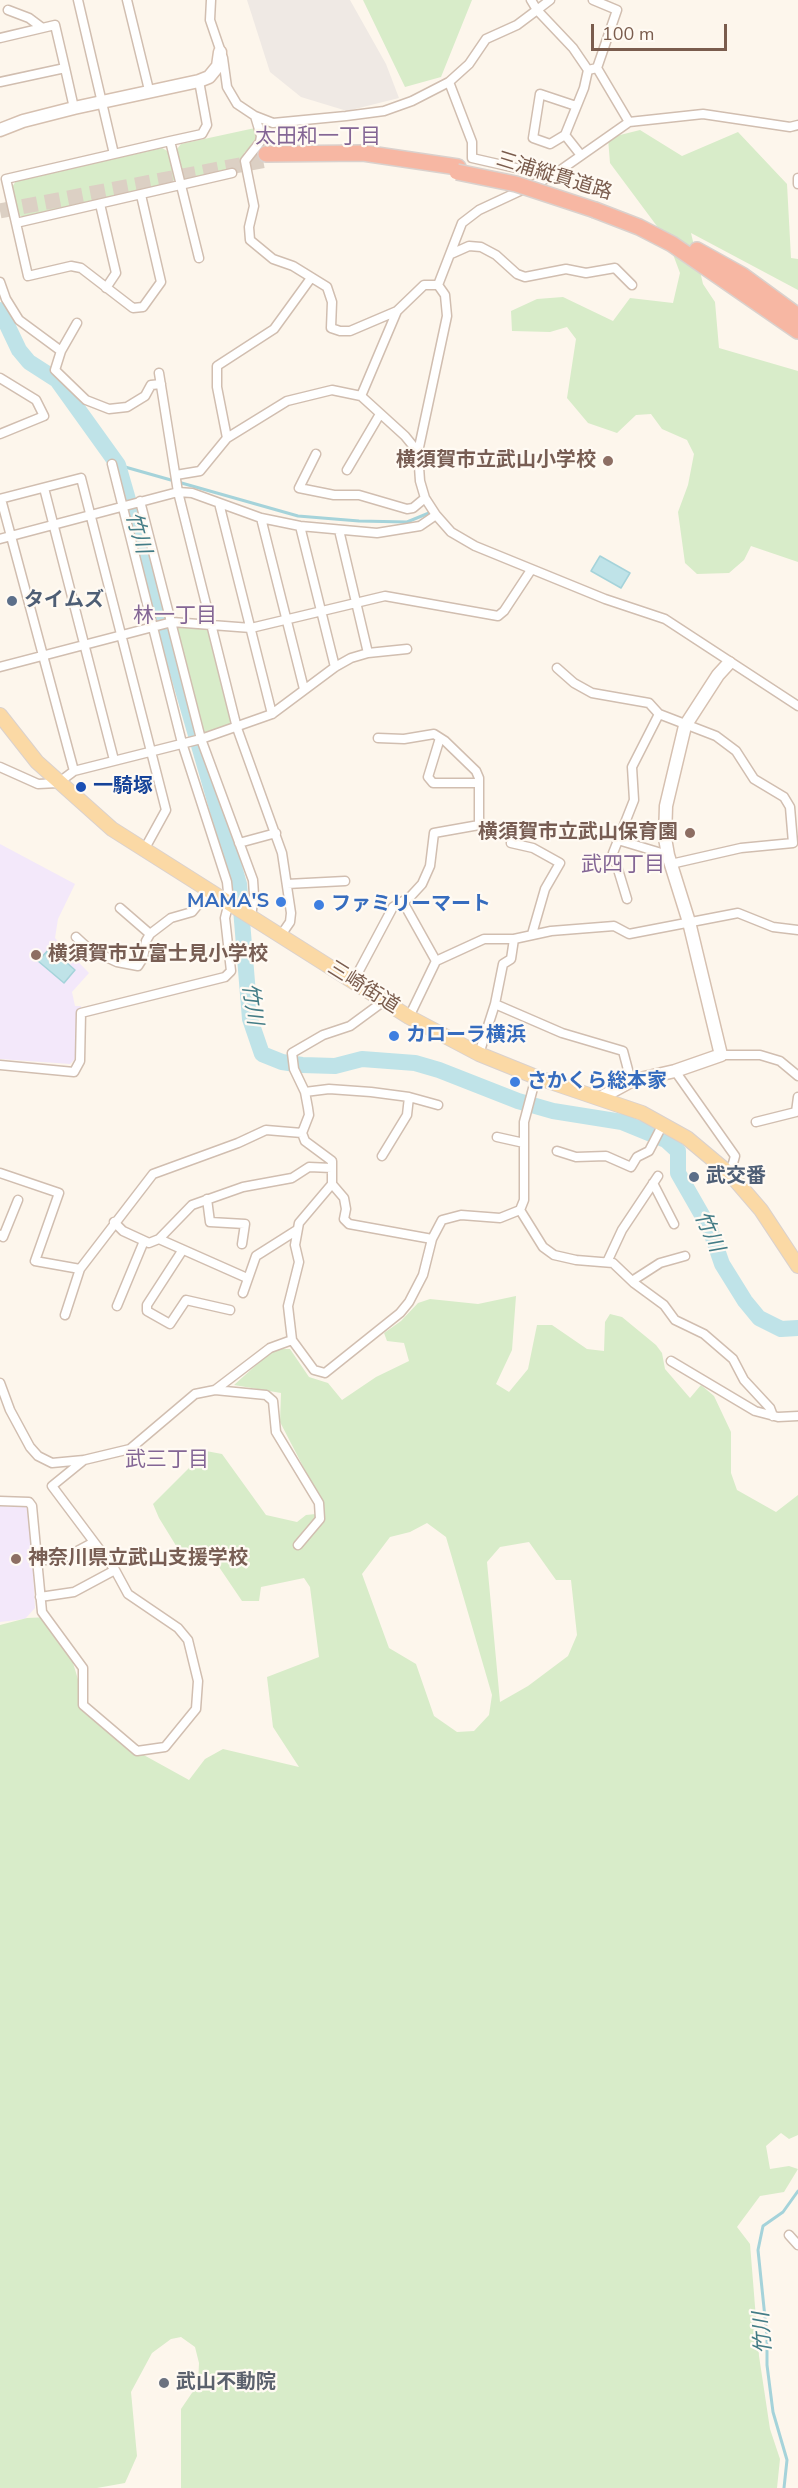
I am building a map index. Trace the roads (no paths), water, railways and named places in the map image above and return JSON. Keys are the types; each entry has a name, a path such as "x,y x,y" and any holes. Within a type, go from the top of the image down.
{"highway":[{"name":"三浦縦貫道路","path":"266,157 363,153 527,182 596,207 714,259 798,316"},
{"name":"三浦縦貫道路","path":"596,207 672,244 798,332"}],"main road":[{"name":"三崎街道","path":"0,715 37,762 112,829 352,982 409,1017 479,1054 536,1077 642,1113 706,1152 730,1174 761,1210 798,1266"}],"street":[{"path":"78,0 114,154"},
{"path":"127,0 149,90"},
{"path":"211,0 210,20 223,58 227,87 237,104 255,116 273,123 384,111 412,101 449,82 469,64 486,39 517,25 550,0"},
{"path":"531,0 537,10 592,69 630,122"},
{"path":"576,106 540,94 533,138 550,144 565,135 617,10 593,0"},
{"path":"8,10 29,18 41,27"},
{"path":"0,38 55,25 74,108"},
{"path":"0,130 23,121 102,101 199,81 209,77 218,66 220,52"},
{"path":"0,82 65,68"},
{"path":"141,195 161,282 143,306 133,308 81,268 71,266 28,276 6,179 202,134 207,125 199,81"},
{"path":"449,82 472,142 472,158 552,176"},
{"path":"438,285 454,237 462,223 479,210 552,176 580,154 630,122 703,114 790,127 798,125"},
{"path":"255,116 261,136 260,142 244,161 254,206 249,227 250,240 273,259 327,287 332,302 331,328 350,331 397,311 424,285 438,285"},
{"path":"565,135 580,154"},
{"path":"170,141 199,258"},
{"path":"16,223 232,173"},
{"path":"798,178 798,184"},
{"path":"100,204 116,273 106,288"},
{"path":"450,254 469,246 481,247 496,255 517,274 525,277 566,269 585,273 615,268 632,285"},
{"path":"227,438 217,387 217,366 274,329 311,278"},
{"path":"0,282 6,299 19,320 62,351"},
{"path":"438,285 445,295 447,315 418,452 420,481 425,498 436,515 451,532 475,546 531,570 665,619 798,706"},
{"path":"360,396 397,311"},
{"path":"77,323 55,370 86,400 109,409 127,407 145,396 151,385 161,384"},
{"path":"159,373 178,492 237,728 276,833 291,913 290,922 281,935"},
{"path":"0,378 36,400 44,416 0,434"},
{"path":"176,475 200,471 227,438 287,401 332,390 360,396 405,436 418,452"},
{"path":"347,470 380,414"},
{"path":"316,454 299,488 334,495 359,495 407,509 413,508 425,498"},
{"path":"0,1065 74,1072 80,1061 81,1013 225,977 231,971 225,918 229,902 222,864 182,743 112,464"},
{"path":"74,771 0,499 81,478 119,635 166,810 144,850"},
{"path":"45,488 114,760"},
{"path":"0,539 178,492 192,493 261,518 300,526 339,530 378,533 410,529 420,526 436,515"},
{"path":"140,501 201,739 253,880 254,895 249,915"},
{"path":"219,502 272,714"},
{"path":"261,518 304,689"},
{"path":"300,526 335,667"},
{"path":"339,530 368,653"},
{"path":"0,666 172,622 250,628 386,596 498,616 504,611 531,570"},
{"path":"0,767 38,784 58,783 74,771 237,728 272,714 335,667 351,658 368,653 407,649"},
{"path":"721,1055 689,922 669,859 666,806 685,726 718,675 729,663"},
{"path":"557,668 592,693 649,703 659,714 685,726 716,736 735,751 754,779 784,797 790,807 793,843 669,859 618,840"},
{"path":"627,899 613,853 634,800 632,767 659,714"},
{"path":"352,982 393,907 422,884 430,866 434,833 479,825 479,783 476,771 440,738 434,734 404,739 378,738"},
{"path":"440,738 428,777 433,783 479,783"},
{"path":"239,843 276,833"},
{"path":"511,843 533,848 560,862 545,889 532,934"},
{"path":"287,884 345,881"},
{"path":"76,937 89,949 117,962 138,966 143,958 146,941 150,934 171,918 192,912 210,890"},
{"path":"402,902 436,961"},
{"path":"120,908 150,934"},
{"path":"409,1017 436,961 484,939 514,939 532,934 614,926 629,934 738,913 773,927 798,930"},
{"path":"479,1054 495,1004 503,964 511,960 514,939"},
{"path":"384,1001 350,1026 323,1035 292,1053 294,1069 305,1092 309,1115 302,1133 305,1141 332,1161 332,1184 299,1223 295,1245 299,1262 288,1306 292,1340 314,1370 325,1373 400,1313 409,1302 423,1275 432,1239 441,1221 461,1215 500,1218 520,1210 524,1200 524,1122 536,1077"},
{"path":"495,1004 562,1033 623,1051 631,1081"},
{"path":"600,1098 631,1081 675,1071 721,1055 760,1055 780,1061 798,1076"},
{"path":"675,1071 735,1156 730,1174"},
{"path":"305,1092 329,1089 409,1097 438,1105"},
{"path":"382,1156 407,1115 409,1097"},
{"path":"756,1122 796,1112 798,1097"},
{"path":"557,1151 576,1157 606,1156 631,1167 636,1157 649,1151 663,1124"},
{"path":"65,1315 80,1269 153,1174 238,1143 266,1130 302,1133"},
{"path":"497,1137 524,1143"},
{"path":"114,1222 123,1232 149,1243 159,1239 183,1211 207,1199 243,1187 292,1178 309,1167 332,1168"},
{"path":"0,1173 59,1193 35,1262 80,1269"},
{"path":"608,1260 622,1230 655,1179 674,1224"},
{"path":"332,1184 344,1198 346,1209 344,1219 349,1224 432,1239"},
{"path":"207,1199 210,1222 245,1224 242,1244"},
{"path":"0,1235 3,1236 18,1200"},
{"path":"520,1210 543,1247 554,1255 576,1260 608,1260 664,1305 675,1320 704,1334 733,1359 744,1380 770,1408 773,1416"},
{"path":"243,1293 259,1252 297,1230"},
{"path":"159,1239 247,1278"},
{"path":"117,1306 144,1241"},
{"path":"182,1251 147,1305 147,1311 170,1324 186,1300 230,1310"},
{"path":"632,1281 660,1263 685,1256"},
{"path":"215,1390 270,1348 292,1340"},
{"path":"671,1361 755,1411 773,1416 798,1416"},
{"path":"0,1383 10,1410 30,1447 38,1456 52,1463 84,1460 130,1449 195,1394 215,1390 266,1395 273,1401 276,1432 319,1503 320,1519 298,1545"},
{"path":"0,1501 29,1502 32,1506 42,1612 83,1668 83,1705 137,1751 165,1748 196,1709 198,1681 188,1640 178,1628 128,1594 115,1570 52,1486 84,1460"},
{"path":"38,1561 66,1557 93,1542"},
{"path":"40,1597 74,1592 115,1570"},
{"path":"789,2235 798,2245"}],"water":[{"path":"600,556 630,573 621,588 591,571"},
{"path":"50,948 75,970 64,983 38,961"}],"waterway":[{"name":"竹川","path":"0,310 19,350 29,362 57,380 118,465 239,884 250,1019 262,1054 282,1062 302,1065 335,1066 362,1059 415,1063 518,1101 553,1111 622,1122 666,1140 678,1151 678,1173 710,1229 722,1264 745,1301 759,1318 781,1329 798,1328"},
{"path":"118,465 298,516 407,522 429,513"},
{"name":"竹川","path":"784,2488 787,2460 773,2412 758,2250 763,2226 783,2212 798,2191"}],"tunnel":[{"path":"0,211 266,160"}],"place":[{"name":"横須賀市立武山小学校","path":"608,461"},
{"name":"タイムズ","path":"12,601"},
{"name":"一騎塚","path":"81,787"},
{"name":"横須賀市立武山保育園","path":"690,833"},
{"name":"MAMA'S","path":"281,902"},
{"name":"ファミリーマート","path":"319,905"},
{"name":"横須賀市立富士見小学校","path":"36,955"},
{"name":"カローラ横浜","path":"394,1036"},
{"name":"さかくら総本家","path":"515,1082"},
{"name":"武交番","path":"694,1177"},
{"name":"神奈川県立武山支援学校","path":"16,1559"},
{"name":"武山不動院","path":"164,2383"}],"district":[{"name":"太田和一丁目","path":"318,138"},
{"name":"林一丁目","path":"175,617"},
{"name":"武四丁目","path":"623,866"},
{"name":"武三丁目","path":"167,1461"}]}
